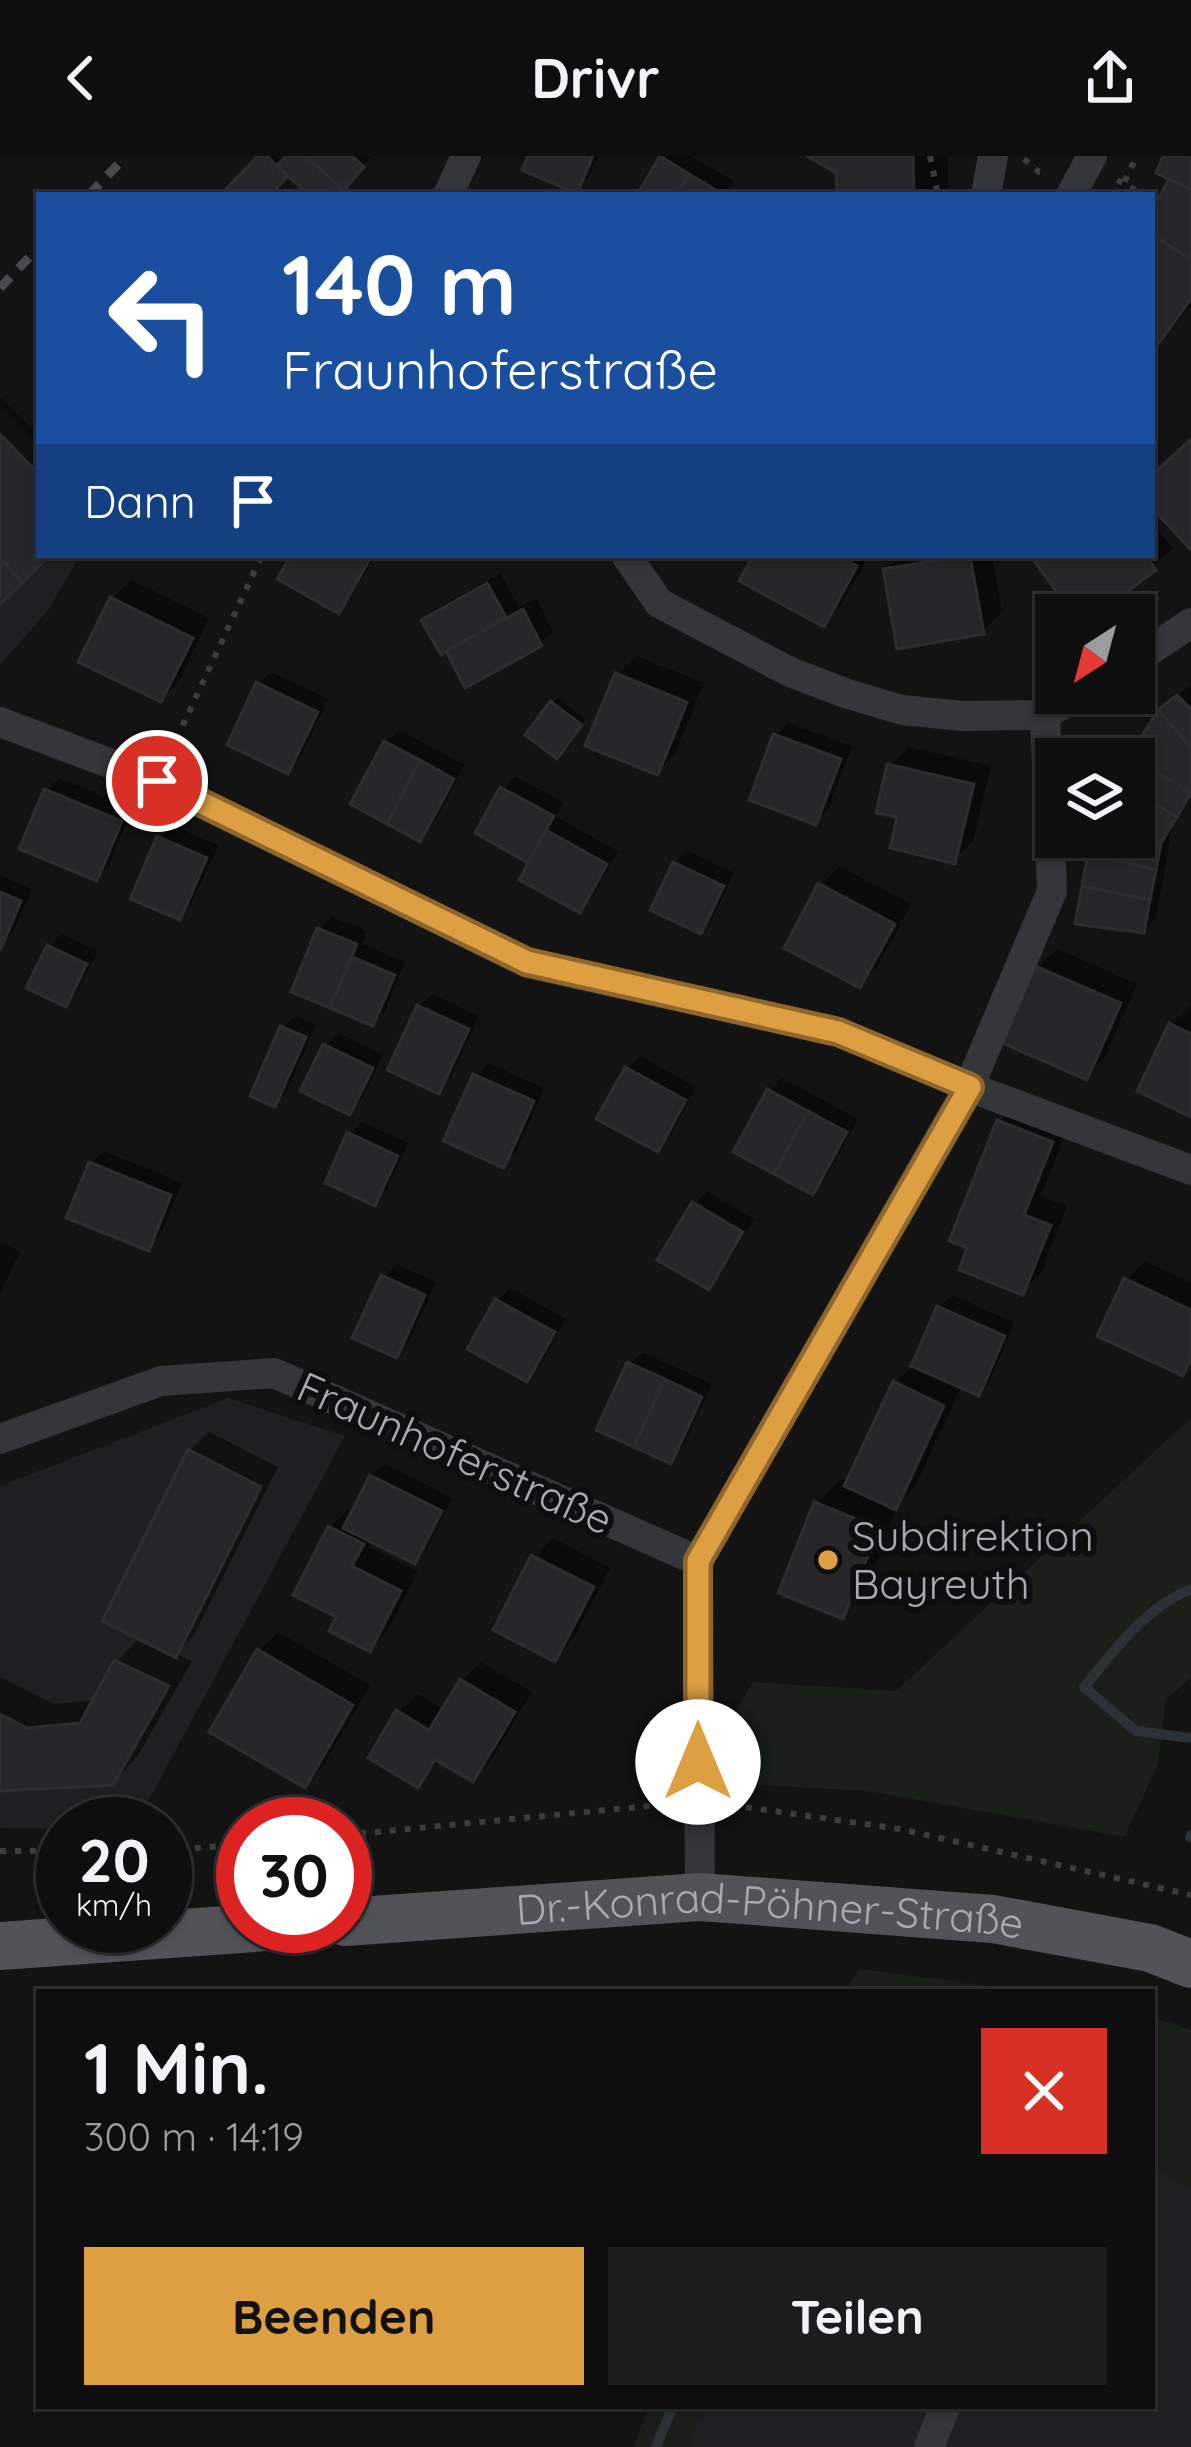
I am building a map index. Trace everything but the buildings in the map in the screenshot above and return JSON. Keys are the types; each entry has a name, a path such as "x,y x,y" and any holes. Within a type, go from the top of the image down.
{"main road":[{"name":"Dr.-Konrad-Pöhner-Straße","path":"372,1920 700,1897 993,1918 1150,1948 1191,1964"},
{"path":"0,1946 216,1931"}],"street":[{"path":"448,192 466,156"},
{"path":"987,192 993,156"},
{"path":"1060,184 1092,156"},
{"path":"628,558 659,603 790,672 845,693 902,710 962,716 1045,715 1052,890 970,1087 698,1561 700,1897"},
{"path":"1155,647 1191,623"},
{"path":"0,722 157,781 527,962 838,1032 1191,1170"},
{"name":"Fraunhoferstraße","path":"0,1439 161,1381 274,1373 698,1561"},
{"path":"928,2447 944,2409"}],"path":[{"path":"930,156 937,192"},
{"path":"1023,156 1027,164 1060,184"},
{"path":"1120,192 1137,156"},
{"path":"1126,184 1139,192"},
{"path":"157,781 261,558"},
{"path":"372,1832 698,1802 900,1829 1191,1895"},
{"path":"0,1851 36,1851"}],"shaded area":[{"path":"0,405 36,442 36,558 78,558 48,610 0,665"},
{"path":"228,1398 345,1436 151,1797 36,1797 36,1829 0,1828 0,1486"},
{"path":"1191,1418 1191,1678 1166,1699 1158,1763 1125,1837 868,1791 739,1784 730,1722 752,1682 896,1691"},
{"path":"860,1969 1014,1989 846,1989"},
{"path":"1155,2018 1191,2030 1191,2189 1155,2167"},
{"path":"1155,2167 1191,2189 1191,2447 687,2447 703,2409 1155,2409"},
{"path":"649,2409 703,2409 687,2447 633,2447"}],"waterway":[{"path":"1191,1589 1145,1618 1084,1687 1136,1731 1191,1738"},
{"path":"656,2447 672,2409"}],"railway":[{"path":"92,192 126,156"},
{"path":"0,288 36,250"}],"place":[{"name":"Subdirektion Bayreuth","path":"828,1560"}],"route":[{"path":"157,781 527,962 838,1032 970,1087 698,1561 698,1762"}]}
